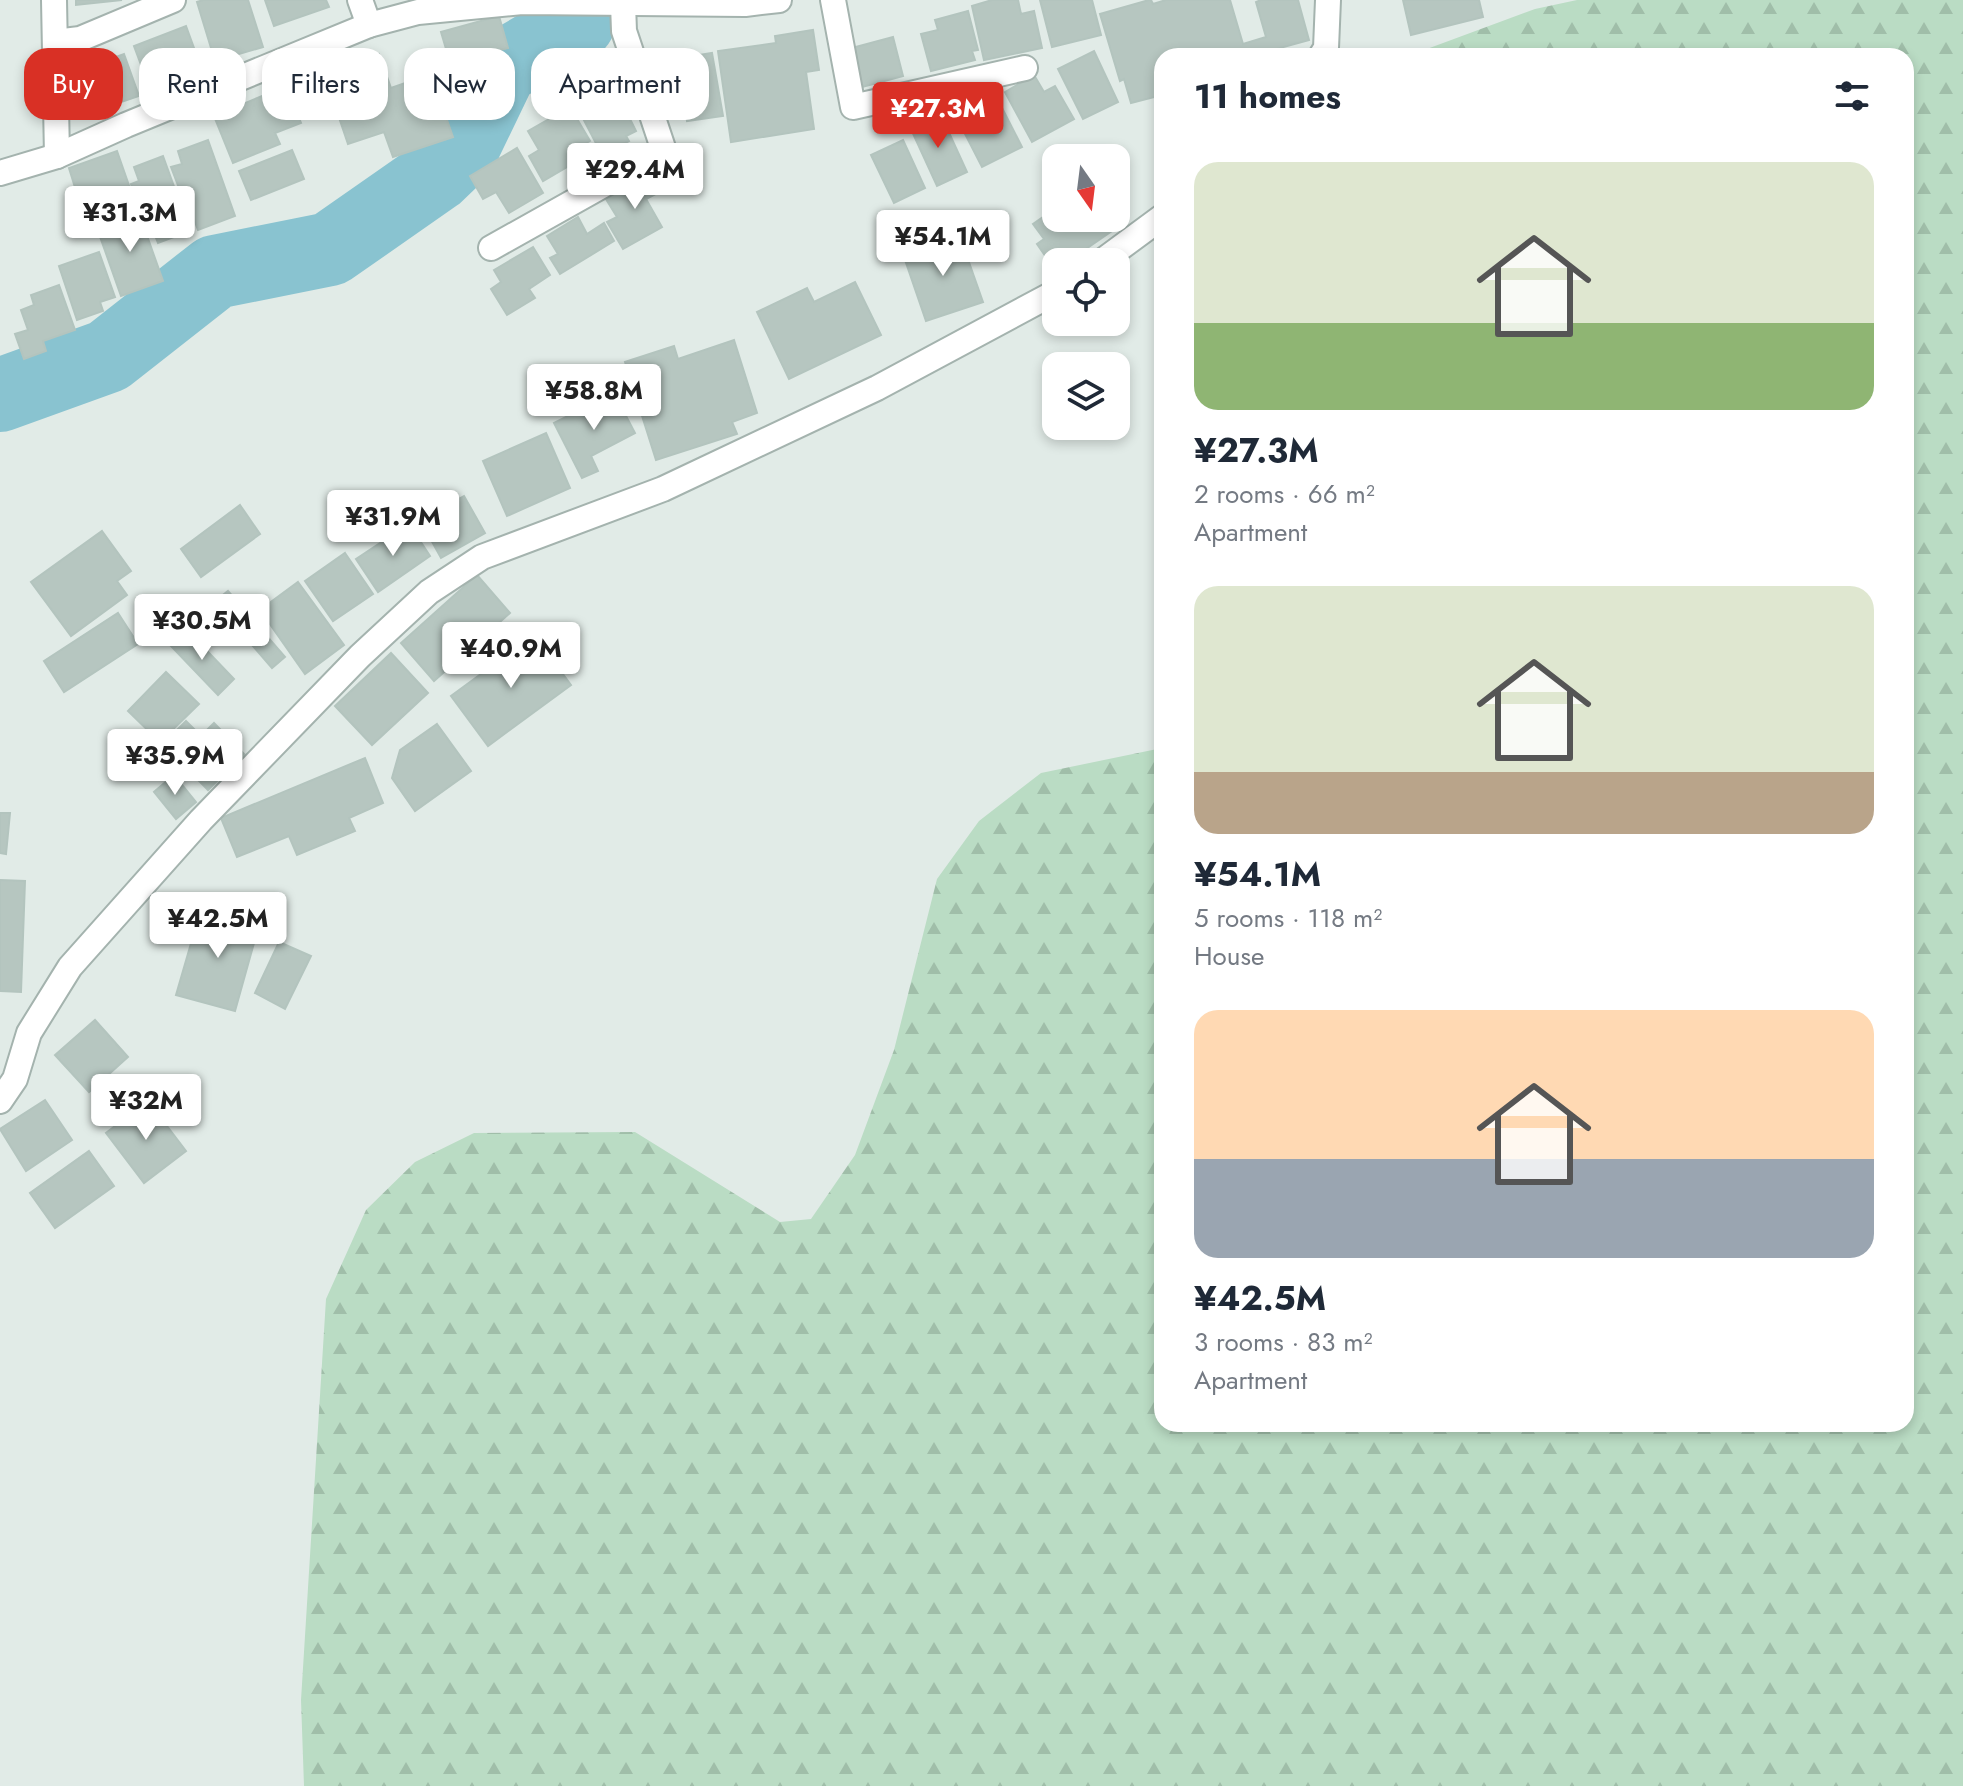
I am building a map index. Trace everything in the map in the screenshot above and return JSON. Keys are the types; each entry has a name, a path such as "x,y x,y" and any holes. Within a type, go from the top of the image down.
{"street":[{"path":"54,0 57,156"},
{"path":"55,42 80,39 173,0"},
{"path":"360,0 369,25"},
{"path":"0,173 57,156 369,25 418,12 522,2 745,4 779,0"},
{"path":"833,0 853,107 1025,68"},
{"path":"1326,48 1328,0"},
{"path":"491,248 664,151 624,31 623,4"},
{"path":"1120,248 1154,223"},
{"path":"0,1101 15,1079 29,1033 70,967 201,820 360,656 429,592 482,557 663,489 863,395 1042,299"}],"green space":[{"path":"1577,0 1963,0 1963,1786 304,1786 301,1700 326,1299 366,1210 415,1162 474,1133 635,1132 780,1222 811,1219 855,1155 894,1050 937,879 979,821 1041,773 1154,750 1154,1432 1914,1432 1914,48 1430,48 1535,9"}],"building":[{"path":"76,0 122,0 76,5"},
{"path":"248,0 263,47 246,52 246,48 211,48 197,2"},
{"path":"265,0 326,0 329,7 274,26"},
{"path":"992,0 1018,0 1021,14 1034,11 1042,48 984,60 972,6"},
{"path":"1040,0 1092,0 1101,35 1052,47"},
{"path":"1151,0 1153,4 1166,0 1230,0 1243,44 1266,37 1256,2 1298,0 1309,40 1280,48 1154,48 1154,97 1131,103 1124,79 1120,81 1100,14"},
{"path":"1403,0 1479,0 1483,17 1411,35"},
{"path":"968,11 978,50 972,51 975,60 931,71 921,34 938,30 935,20"},
{"path":"499,16 508,48 446,48 441,32"},
{"path":"186,26 194,48 139,48 139,59 134,46"},
{"path":"813,30 819,70 806,72 814,129 731,142 718,51 776,43 775,36"},
{"path":"893,37 903,76 862,87 852,48"},
{"path":"1094,51 1118,102 1083,119 1058,69"},
{"path":"709,53 712,53 723,116 709,118"},
{"path":"123,54 139,96 123,101"},
{"path":"1034,75 1044,92 1055,86 1074,119 1032,142 1005,92"},
{"path":"388,80 391,88 404,83 404,120 447,120 453,137 393,157 384,132 348,144 340,120 388,120"},
{"path":"262,96 262,120 300,120 301,123 275,133 280,144 233,163 216,120 246,120 246,103"},
{"path":"989,99 993,108 1000,104 1022,147 982,167 963,130 969,127 962,113"},
{"path":"940,113 967,172 937,186 910,127"},
{"path":"547,120 578,120 590,141 567,154 572,164 543,181 529,156 539,150 528,131"},
{"path":"584,120 630,120 636,131 626,136 629,141 602,155"},
{"path":"208,140 235,216 198,230 171,167 182,164 178,151"},
{"path":"903,140 925,188 894,203 871,155"},
{"path":"517,148 543,193 509,213 496,192 483,199 470,176"},
{"path":"292,150 304,179 251,200 239,171"},
{"path":"117,151 134,200 81,218 69,168"},
{"path":"163,156 190,231 158,243 142,202 138,204 131,184 139,181 134,167"},
{"path":"655,171 665,189 646,199 662,227 623,249 607,222 617,217 606,199"},
{"path":"139,213 163,281 121,296 97,228"},
{"path":"578,217 587,234 604,223 614,241 560,274 550,258 558,254 547,236"},
{"path":"1042,218 1042,232 1110,232 1087,248 1042,248 1042,251 1037,244 1044,239 1033,224"},
{"path":"959,234 983,302 926,321 903,254"},
{"path":"533,247 550,275 529,289 535,298 507,315 491,289 501,282 494,270"},
{"path":"99,252 115,297 100,302 103,311 77,320 59,266"},
{"path":"855,282 881,335 789,379 757,312 807,288 814,302"},
{"path":"59,285 75,330 43,341 46,351 24,359 15,334 28,330 21,310 34,305 31,295"},
{"path":"734,340 757,413 732,422 737,434 656,460 625,362 674,346 678,359"},
{"path":"614,393 635,433 591,456 598,471 582,478 554,423"},
{"path":"546,433 570,488 507,516 483,461"},
{"path":"464,496 485,533 441,558 420,520"},
{"path":"240,505 260,534 201,577 181,549"},
{"path":"409,524 430,556 378,592 356,559"},
{"path":"102,531 131,571 117,581 127,595 71,636 31,582"},
{"path":"345,553 373,594 333,621 305,581"},
{"path":"477,575 510,613 434,681 401,643"},
{"path":"298,582 344,645 305,674 260,610"},
{"path":"228,591 246,612 236,621 218,599"},
{"path":"118,613 138,644 64,692 44,661"},
{"path":"187,630 234,679 218,695 171,646"},
{"path":"265,634 285,657 272,668 252,645"},
{"path":"534,635 571,685 488,746 451,696"},
{"path":"391,653 428,693 372,745 335,706"},
{"path":"166,672 199,704 160,742 128,711"},
{"path":"186,721 201,736 214,723 244,754 208,790 163,744"},
{"path":"437,724 471,771 415,811 392,778 400,750"},
{"path":"365,758 383,803 349,818 355,831 297,855 289,836 237,857 221,818"},
{"path":"174,775 196,802 176,819 154,792"},
{"path":"0,813 10,813 6,854 0,853"},
{"path":"0,880 25,881 21,992 0,991"},
{"path":"201,909 259,925 235,1011 176,995"},
{"path":"279,942 311,956 285,1009 255,993"},
{"path":"95,1020 128,1057 89,1092 55,1055"},
{"path":"45,1100 72,1140 26,1171 0,1129"},
{"path":"148,1101 186,1151 144,1183 106,1133"},
{"path":"89,1151 114,1186 55,1228 30,1193"}],"waterway":[{"path":"0,395 108,356 215,272 330,249 436,175 461,151 501,68 578,23 590,0"}]}
